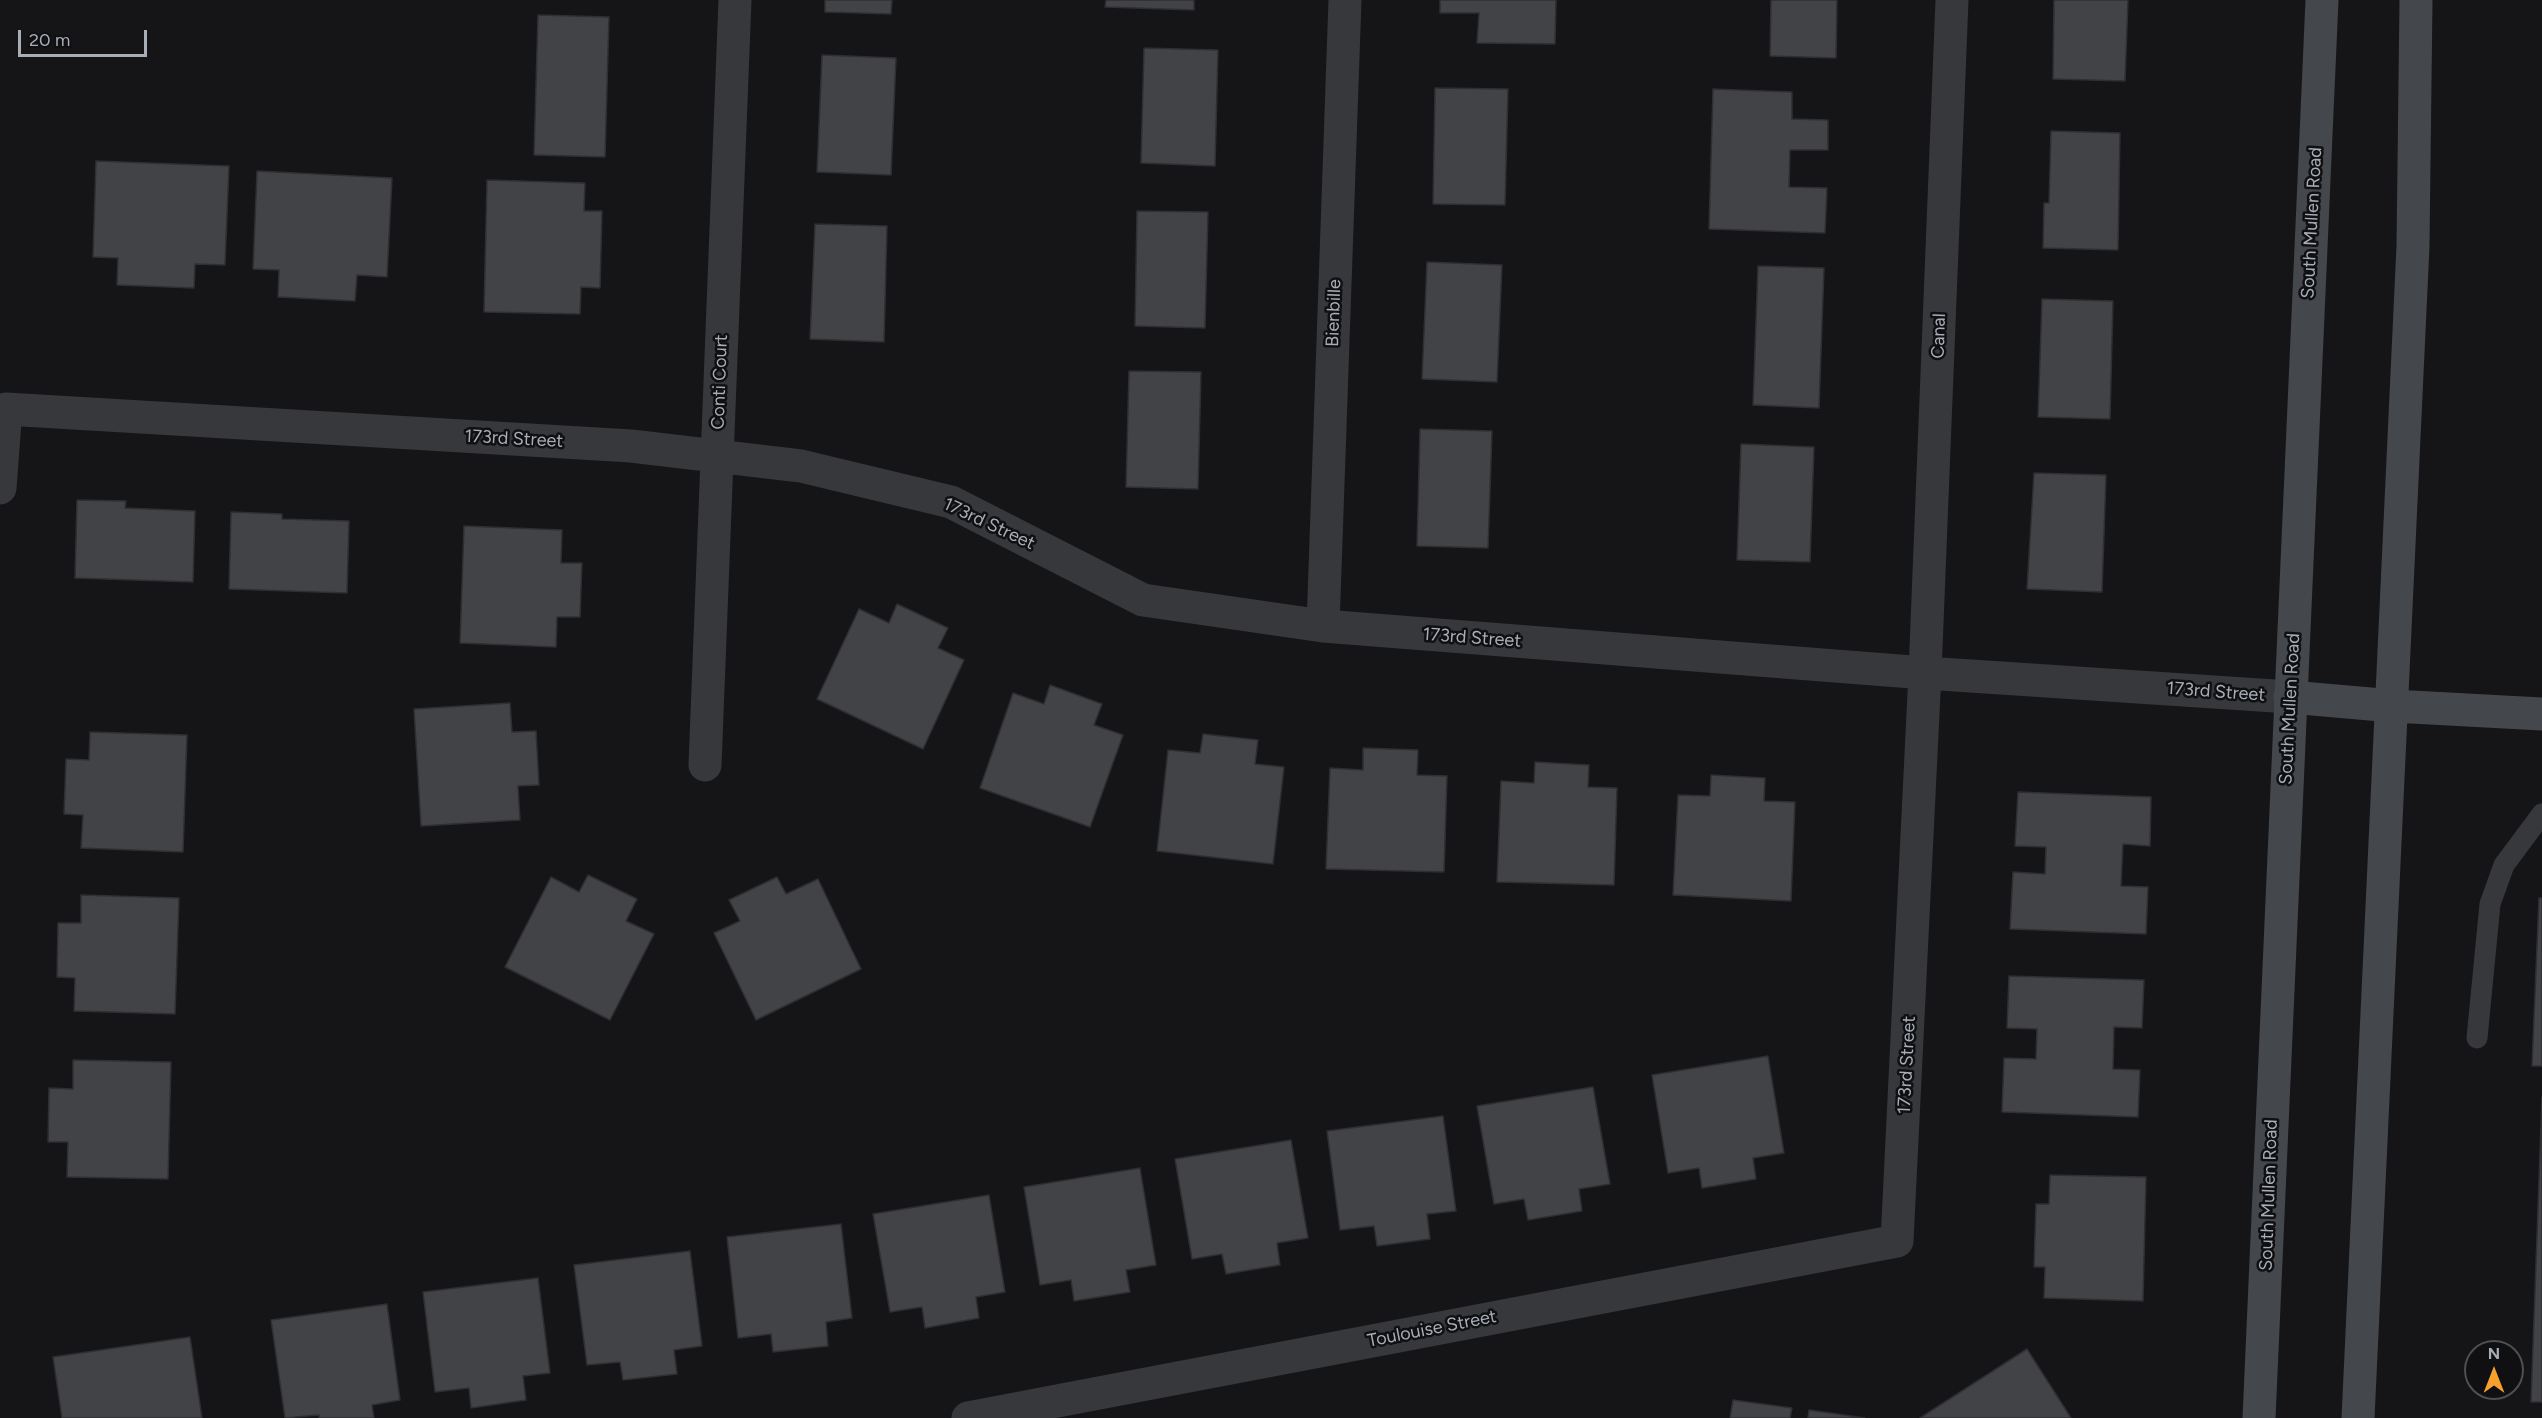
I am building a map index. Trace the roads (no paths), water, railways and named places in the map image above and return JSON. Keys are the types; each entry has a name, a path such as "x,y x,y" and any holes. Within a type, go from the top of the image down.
{"street":[{"name":"Conti Court","path":"705,765 735,0"},
{"name":"Bienbille","path":"1323,626 1345,0"},
{"name":"Canal","path":"1925,673 1952,0"},
{"name":"South Mullen Road","path":"2259,1418 2322,0"},
{"path":"2358,1418 2413,246 2416,0"},
{"name":"173rd Street","path":"0,488 6,409 631,446 801,466 951,502 1143,600 1323,626 1925,673 2393,706 2542,714"},
{"name":"173rd Street","path":"1897,1241 1925,673"},
{"name":"Toulouise Street","path":"968,1418 1897,1241"}],"lane":[{"path":"2477,1038 2490,904 2504,865 2542,813"}]}
